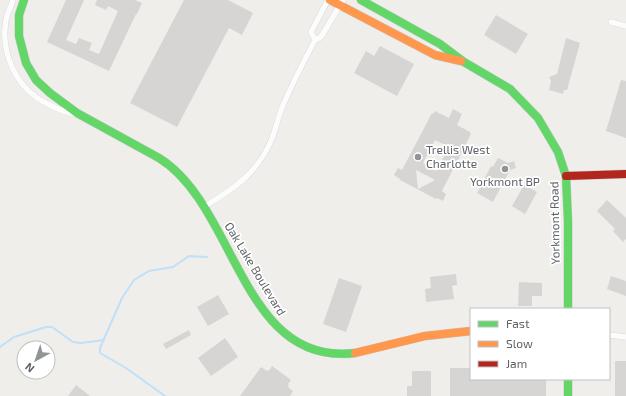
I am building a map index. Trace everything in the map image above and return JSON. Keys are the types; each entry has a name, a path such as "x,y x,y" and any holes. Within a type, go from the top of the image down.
{"street":[{"name":"Oak Lake Boulevard","path":"13,0 6,20 5,42 8,58 13,72 35,98 63,112 77,114"},
{"name":"Oak Lake Boulevard","path":"24,0 19,17 18,33 28,68 39,85 50,95 77,114 170,165 194,189 263,310 287,337 305,346 326,353 345,355 371,350 413,338 443,333 470,331"},
{"name":"Yorkmont Road","path":"329,0 341,3 435,55 464,62"},
{"path":"314,40 311,32 329,0"},
{"name":"Yorkmont Road","path":"361,0 440,44 464,62 510,89 535,114 558,152 566,176 568,221 568,308"},
{"path":"205,206 229,192 243,181 261,159 271,140 284,103 314,40 322,37 341,3"},
{"path":"611,22 626,26"},
{"path":"566,176 626,174"},
{"path":"610,335 626,337"},
{"path":"568,380 568,396"}],"building":[{"path":"66,0 84,0 66,40 76,44 79,38 92,43 89,50 99,54 118,11 108,6 106,10 95,5 97,0 135,0 142,3 109,71 47,42"},
{"path":"184,0 228,0 253,13 242,35 229,28 177,127 130,103"},
{"path":"496,15 528,34 516,54 484,35"},
{"path":"566,38 580,43 567,90 564,90 563,94 549,90 551,81 549,77 557,74"},
{"path":"380,46 414,64 397,96 354,73 366,51 374,56"},
{"path":"621,80 626,81 626,138 606,131"},
{"name":"Trellis West Charlotte","path":"453,109 462,114 457,125 471,134 442,191 446,194 443,201 437,198 436,199 400,180 394,175 398,168 402,170 432,113 433,114 435,111 449,118","holes":["435,140 449,147 436,171 423,163","416,170 435,180 418,189"]},
{"path":"498,158 508,163 514,161 516,168 510,170 493,202 477,193 491,166 493,167"},
{"path":"524,185 537,192 525,214 512,206"},
{"path":"607,200 626,218 626,239 623,242 613,231 615,229 597,211"},
{"path":"456,274 457,285 452,286 454,299 426,302 425,289 431,288 430,277"},
{"path":"611,276 626,281 626,296 607,289"},
{"path":"339,278 362,286 346,332 323,324"},
{"path":"519,282 542,283 542,296 532,296 532,306 518,306"},
{"path":"218,295 229,314 208,326 197,307"},
{"path":"189,330 191,335 166,349 163,344"},
{"path":"225,338 238,357 211,376 198,358"},
{"path":"615,361 626,361 626,396 615,396"},
{"path":"272,366 291,380 288,384 288,387 293,391 290,396 240,396 261,367 269,371"},
{"path":"450,368 470,368 470,380 546,380 546,396 450,396"},
{"path":"412,371 431,371 431,396 407,396 407,386 412,386"},
{"path":"76,385 90,396 68,396"}],"waterway":[{"path":"165,396 126,368 100,353 100,348 122,298 134,280 149,271 173,267 189,256 207,257"},
{"path":"0,347 14,337 46,327 52,327 73,342 81,343 104,340"}],"traffic: fast":[{"path":"24,0 19,15 19,36 26,63 36,80 50,93 77,113 159,158 185,181 206,211 263,310 287,335 317,351 355,353"},
{"path":"361,0 440,44 464,62 510,89 538,118 558,152 566,176 568,221 568,308"},
{"path":"568,380 568,396"}],"traffic: slow":[{"path":"330,0 435,55 461,61"},
{"path":"355,353 425,336 470,331"}],"traffic: jam":[{"path":"566,176 626,174"}],"place":[{"name":"Trellis West Charlotte","path":"418,157"},
{"name":"Yorkmont BP","path":"505,169"}]}
